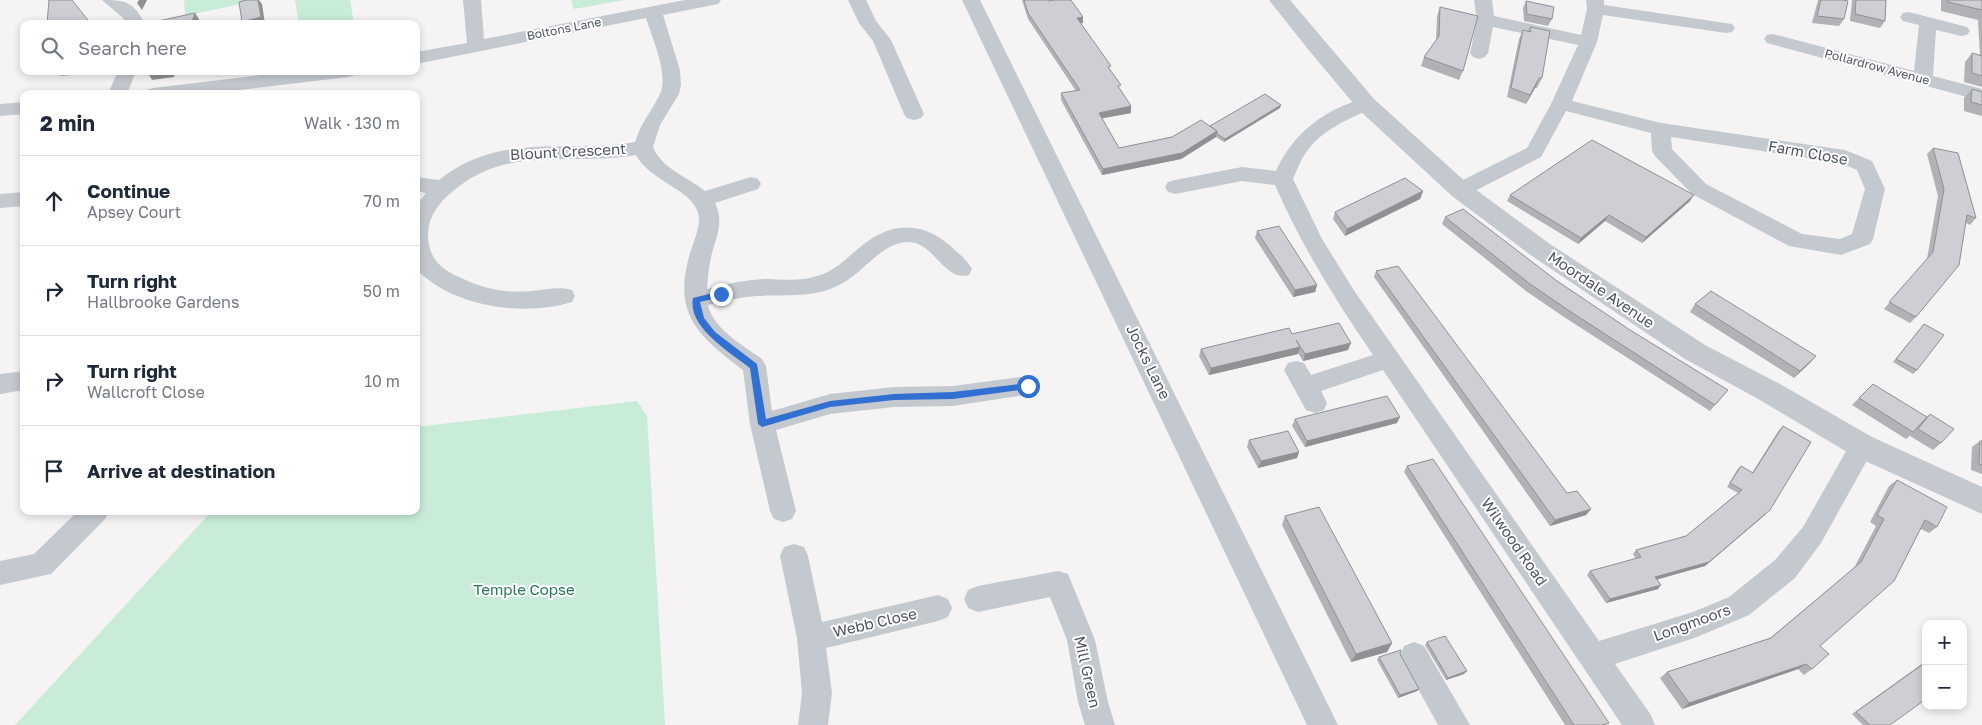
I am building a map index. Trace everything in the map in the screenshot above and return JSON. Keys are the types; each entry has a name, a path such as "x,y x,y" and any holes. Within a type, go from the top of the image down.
{"street":[{"path":"111,0 127,10 133,20"},
{"path":"472,0 476,47"},
{"name":"Boltons Lane","path":"420,57 712,0"},
{"path":"857,0 868,23 882,40 914,114"},
{"name":"Jocks Lane","path":"971,0 1006,67 1323,725"},
{"name":"Moordale Avenue","path":"1279,0 1366,104 1460,190 1541,250 1670,336 1862,446 1982,501"},
{"path":"1479,53 1486,20 1484,0"},
{"path":"1460,190 1534,152 1561,104 1588,42 1596,5 1696,29 1726,28"},
{"path":"653,12 671,70 672,85 670,94 650,125 643,147 651,163 701,200 708,212 708,228 696,273 696,300 700,319 713,334 754,366 762,424 783,511"},
{"path":"1909,17 1961,31"},
{"path":"1486,20 1588,42"},
{"path":"1923,78 1928,22"},
{"name":"Pollardrow Avenue","path":"1773,39 1982,95"},
{"path":"119,90 125,75"},
{"path":"186,90 314,75"},
{"path":"1175,187 1242,174 1283,179 1293,156 1305,140 1352,109 1366,104"},
{"name":"Farm Close","path":"1561,104 1661,129 1845,157 1865,166 1875,190 1862,239 1840,247 1797,241 1699,189 1662,152 1661,129"},
{"path":"0,110 20,108"},
{"name":"Blount Crescent","path":"420,222 430,201 442,188 469,170 508,154 556,151 604,153 643,147"},
{"name":"Wilwood Road","path":"1283,179 1312,243 1388,359 1640,725"},
{"path":"701,200 751,184"},
{"path":"420,185 442,188"},
{"path":"0,201 20,199"},
{"path":"696,300 753,288 810,286 830,281 880,244 901,235 929,238 961,269"},
{"name":"Blount Crescent","path":"420,250 426,264 452,283 500,300 564,296"},
{"path":"1305,387 1388,359"},
{"path":"0,384 20,381"},
{"path":"762,424 830,404 894,397 953,396 1028,386"},
{"name":"Longmoors","path":"1593,657 1697,624 1739,606 1785,569 1812,535 1862,446"},
{"path":"0,573 41,565 92,515"},
{"path":"794,556 811,638 816,693 813,725"},
{"name":"Mill Green","path":"978,598 1058,583 1081,640 1093,702 1100,725"},
{"name":"Webb Close","path":"811,638 938,608"},
{"path":"1414,656 1454,725"}],"green space":[{"path":"184,0 258,0 185,16"},
{"path":"295,0 350,0 353,20 298,20"},
{"path":"571,0 625,0 574,9"},
{"name":"Temple Copse","path":"637,401 647,416 665,725 15,725 208,515 420,515 420,427"}],"building":[{"path":"49,0 72,0 88,20 47,20"},
{"path":"258,0 261,17 242,20 239,2"},
{"path":"1024,0 1071,0 1083,17 1077,18 1111,66 1108,67 1121,85 1118,86 1131,106 1099,113 1119,148 1172,137 1201,120 1217,131 1182,153 1103,169 1061,93 1080,90 1028,13"},
{"path":"1821,0 1848,1 1844,19 1817,16"},
{"path":"1856,0 1886,0 1885,21 1855,14"},
{"path":"1948,0 1982,0 1982,10 1948,2"},
{"path":"1526,1 1554,7 1552,19 1527,14"},
{"path":"1440,7 1478,16 1463,71 1424,57 1439,36"},
{"path":"195,13 192,20 163,20"},
{"path":"1530,27 1550,31 1542,78 1539,78 1530,95 1511,88 1523,30 1531,32"},
{"path":"1972,53 1982,56 1982,76 1972,73"},
{"path":"1972,89 1982,92 1982,105 1971,102"},
{"path":"1265,94 1281,105 1225,139 1210,126"},
{"path":"1592,140 1694,195 1646,237 1609,215 1581,238 1510,195"},
{"path":"1933,148 1958,153 1976,218 1967,215 1959,265 1916,317 1889,302 1933,252 1944,189"},
{"path":"1405,178 1423,191 1347,229 1335,212"},
{"path":"1463,209 1557,281 1630,330 1728,390 1715,405 1568,310 1530,284 1445,217"},
{"path":"1279,226 1317,285 1295,290 1257,231"},
{"path":"1398,266 1567,493 1577,491 1591,509 1555,520 1376,271"},
{"path":"1711,291 1816,356 1800,371 1695,304"},
{"path":"1339,323 1351,343 1305,354 1296,340 1300,347 1211,368 1201,349 1289,328 1292,334"},
{"path":"1924,324 1944,335 1917,370 1896,359"},
{"path":"1873,384 1927,417 1913,432 1859,398"},
{"path":"1387,396 1400,417 1307,441 1295,419"},
{"path":"1930,414 1954,429 1941,443 1918,429"},
{"path":"1783,426 1811,442 1770,510 1709,562 1655,577 1661,585 1610,599 1590,571 1641,557 1636,550 1686,536 1742,490 1730,483 1741,466 1753,473"},
{"path":"1288,431 1299,452 1261,461 1249,440"},
{"path":"1980,441 1982,441 1982,465 1979,464"},
{"path":"1433,459 1609,723 1602,725 1574,725 1407,466"},
{"path":"1897,480 1947,507 1937,527 1925,520 1894,581 1820,646 1829,654 1812,669 1806,664 1689,703 1667,672 1771,638 1861,562 1884,519 1877,515"},
{"path":"1319,507 1392,643 1356,654 1285,516"},
{"path":"1445,636 1467,671 1448,678 1427,642"},
{"path":"1401,650 1400,654 1419,689 1400,695 1379,657"},
{"path":"1922,665 1922,702 1890,725 1870,725 1856,712"}],"route":[{"path":"721,294 696,300 700,319 713,334 754,366 762,424 830,404 894,397 953,396 1028,386"}]}
